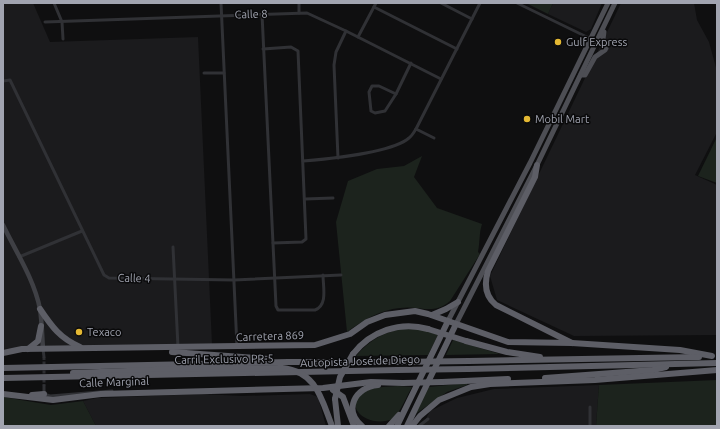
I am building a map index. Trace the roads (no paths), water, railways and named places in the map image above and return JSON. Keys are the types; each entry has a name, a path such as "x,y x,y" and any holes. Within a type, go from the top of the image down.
{"highway":[{"path":"537,165 535,177 488,272 486,290 489,298 496,305 572,343"},
{"path":"432,315 458,302"},
{"path":"40,309 52,326 65,340 83,348"},
{"name":"Carretera 869","path":"3,353 43,348 178,348 315,345 350,334 367,322 386,314 415,311 432,315 508,342 572,343 680,350 714,356"},
{"path":"397,426 448,321"},
{"path":"407,426 456,324"},
{"path":"28,349 38,341 41,326"},
{"path":"338,426 335,399 340,377 353,354 370,338 387,329 407,326 428,329 507,352 556,360"},
{"path":"115,348 137,351 246,356 288,362"},
{"name":"Autopista José de Diego","path":"3,368 288,362 556,360 714,356"},
{"path":"362,426 353,412 354,402 359,392 372,386 403,382 442,382 653,370 678,364"},
{"name":"Autopista José de Diego","path":"3,378 717,364"},
{"path":"49,367 84,372"},
{"name":"Carril Exclusivo PR-5","path":"84,372 282,368 295,371 306,376 316,386 332,426"},
{"path":"412,426 420,416 439,400 471,387 490,384 595,380 717,370"},
{"path":"50,377 84,372"},
{"name":"Calle Marginal","path":"3,393 44,397 185,391 323,388 371,382 403,382"},
{"path":"323,388 337,392 343,397 354,426"},
{"path":"389,426 402,408 407,405"}],"main road":[{"path":"448,321 522,180 592,39 608,3"},
{"path":"456,324 537,165 615,3"},
{"path":"581,75 585,75 595,57 606,49 603,39 604,26"},
{"path":"509,221 510,213 523,185 522,180"}],"street":[{"path":"54,3 62,22 63,39"},
{"path":"221,3 237,347"},
{"path":"299,3 299,13"},
{"path":"441,3 472,19"},
{"path":"304,160 338,158 396,146 409,138 416,128 480,3"},
{"path":"517,3 592,39 596,44"},
{"path":"358,37 375,5 457,48"},
{"name":"Calle 8","path":"45,22 307,13 441,79"},
{"path":"262,14 272,243 276,306 278,310 315,310 321,308 324,303 323,275"},
{"path":"338,158 334,65 336,52 346,31"},
{"path":"263,48 291,47 298,51 304,160 306,239 302,242 272,243"},
{"path":"396,94 379,86 372,86 369,92 371,111 376,113 386,111 396,94 411,63"},
{"path":"204,73 224,73"},
{"name":"Calle 4","path":"3,80 10,80 82,231 104,275 109,278 234,280 341,274"},
{"path":"416,128 434,138"},
{"path":"305,199 332,198"},
{"path":"3,224 32,283 40,309 44,357"},
{"path":"19,257 82,231"},
{"path":"173,247 178,348"},
{"path":"44,386 44,397"},
{"path":"590,407 590,426"},
{"path":"420,426 428,419"}],"tunnel":[{"path":"44,357 44,386"}],"place":[{"name":"Gulf Express","path":"558,42"},
{"name":"Mobil Mart","path":"527,119"},
{"name":"Texaco","path":"79,332"}]}
